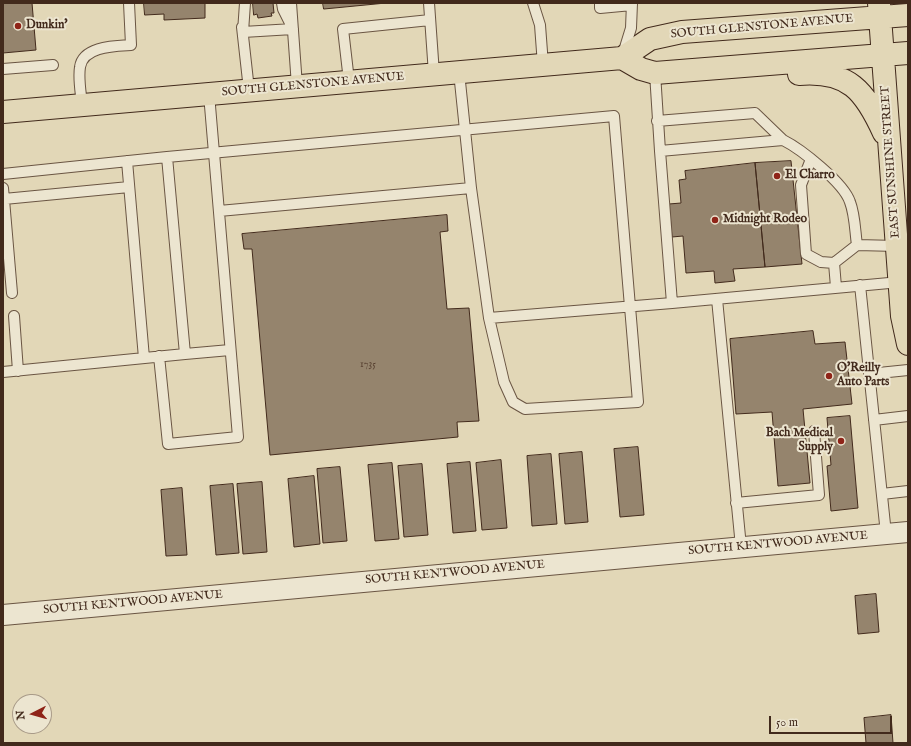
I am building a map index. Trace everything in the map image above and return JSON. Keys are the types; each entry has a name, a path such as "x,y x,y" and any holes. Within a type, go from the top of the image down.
{"main road":[{"path":"773,25 812,12 831,3"},
{"name":"SOUTH GLENSTONE AVENUE","path":"3,112 622,58 650,39 682,32 773,25 880,10 908,15"},
{"name":"EAST SUNSHINE STREET","path":"880,10 902,316 908,344"},
{"path":"622,58 641,69 655,73 908,53"},
{"path":"678,72 700,81 806,74 834,76 845,81 864,97 872,107 889,145"}],"street":[{"name":"SOUTH KENTWOOD AVENUE","path":"3,615 908,532"}],"lane":[{"path":"82,105 80,66 89,53 101,47 131,45 129,3"},
{"path":"239,3 249,90"},
{"path":"243,32 245,3"},
{"path":"282,3 283,9 293,29"},
{"path":"291,3 297,86"},
{"path":"429,3 434,74"},
{"path":"533,3 540,25 543,65"},
{"path":"600,3 600,8 632,4 631,28 622,58"},
{"path":"349,81 343,29 430,20"},
{"path":"243,32 293,29"},
{"path":"3,69 53,65"},
{"path":"3,174 214,152 465,129 614,116 638,402 525,409 513,402 504,382 489,318 471,188 465,129 459,72"},
{"path":"655,73 672,303"},
{"path":"159,356 168,444 238,437 209,94"},
{"path":"658,121 755,113 783,140 796,146 846,191 851,203 857,245"},
{"path":"660,151 783,140"},
{"path":"167,157 185,354"},
{"path":"811,159 801,185 806,254 821,262 834,263 857,245 897,246"},
{"path":"127,161 144,358"},
{"path":"4,199 129,187"},
{"path":"3,188 12,293"},
{"path":"219,211 471,188"},
{"path":"834,263 836,288"},
{"path":"489,318 900,282"},
{"path":"860,285 886,534"},
{"path":"717,299 741,547"},
{"path":"14,316 18,371"},
{"path":"3,372 230,350"},
{"path":"869,374 908,370"},
{"path":"874,420 908,416"},
{"path":"736,503 819,495 814,431"},
{"path":"882,494 908,491"}],"building":[{"name":"Dunkin'","path":"3,3 32,3 36,50 3,53"},
{"path":"144,3 205,3 205,18 164,20 164,14 145,15"},
{"path":"253,3 273,3 274,13 271,13 272,16 258,18 257,14 254,15"},
{"path":"323,3 386,3 324,9"},
{"path":"791,161 802,264 765,267 755,163"},
{"name":"Midnight Rodeo","path":"755,163 765,267 733,269 735,281 715,283 714,271 686,273 683,236 672,237 669,204 681,203 679,180 686,179 685,171"},
{"path":"447,215 448,231 440,232 447,309 469,308 479,421 457,422 458,437 270,455 252,249 244,249 242,234"},
{"path":"813,331 815,344 845,342 852,404 803,409 810,483 778,486 772,412 736,414 730,339"},
{"name":"Bach Medical Supply","path":"850,416 858,508 831,511 827,466 831,465 827,418"},
{"path":"638,447 644,515 620,517 614,449"},
{"path":"582,452 588,522 565,524 559,454"},
{"path":"551,454 557,524 532,526 527,456"},
{"path":"501,460 507,528 482,530 476,463"},
{"path":"470,462 476,531 453,533 447,464"},
{"path":"392,463 399,539 375,541 368,465"},
{"path":"422,464 428,535 404,537 398,466"},
{"path":"340,467 347,541 323,543 317,469"},
{"path":"314,476 320,544 294,547 288,479"},
{"path":"262,482 267,552 243,554 237,484"},
{"path":"233,484 239,553 216,555 210,486"},
{"path":"182,488 187,555 166,556 161,490"},
{"path":"876,594 879,632 858,634 855,596"},
{"path":"891,715 893,743 866,743 864,718"}],"place":[{"name":"Dunkin'","path":"18,26"},
{"name":"El Charro","path":"777,176"},
{"name":"Midnight Rodeo","path":"715,220"},
{"name":"O'Reilly Auto Parts","path":"829,376"},
{"name":"Bach Medical Supply","path":"841,441"}]}
